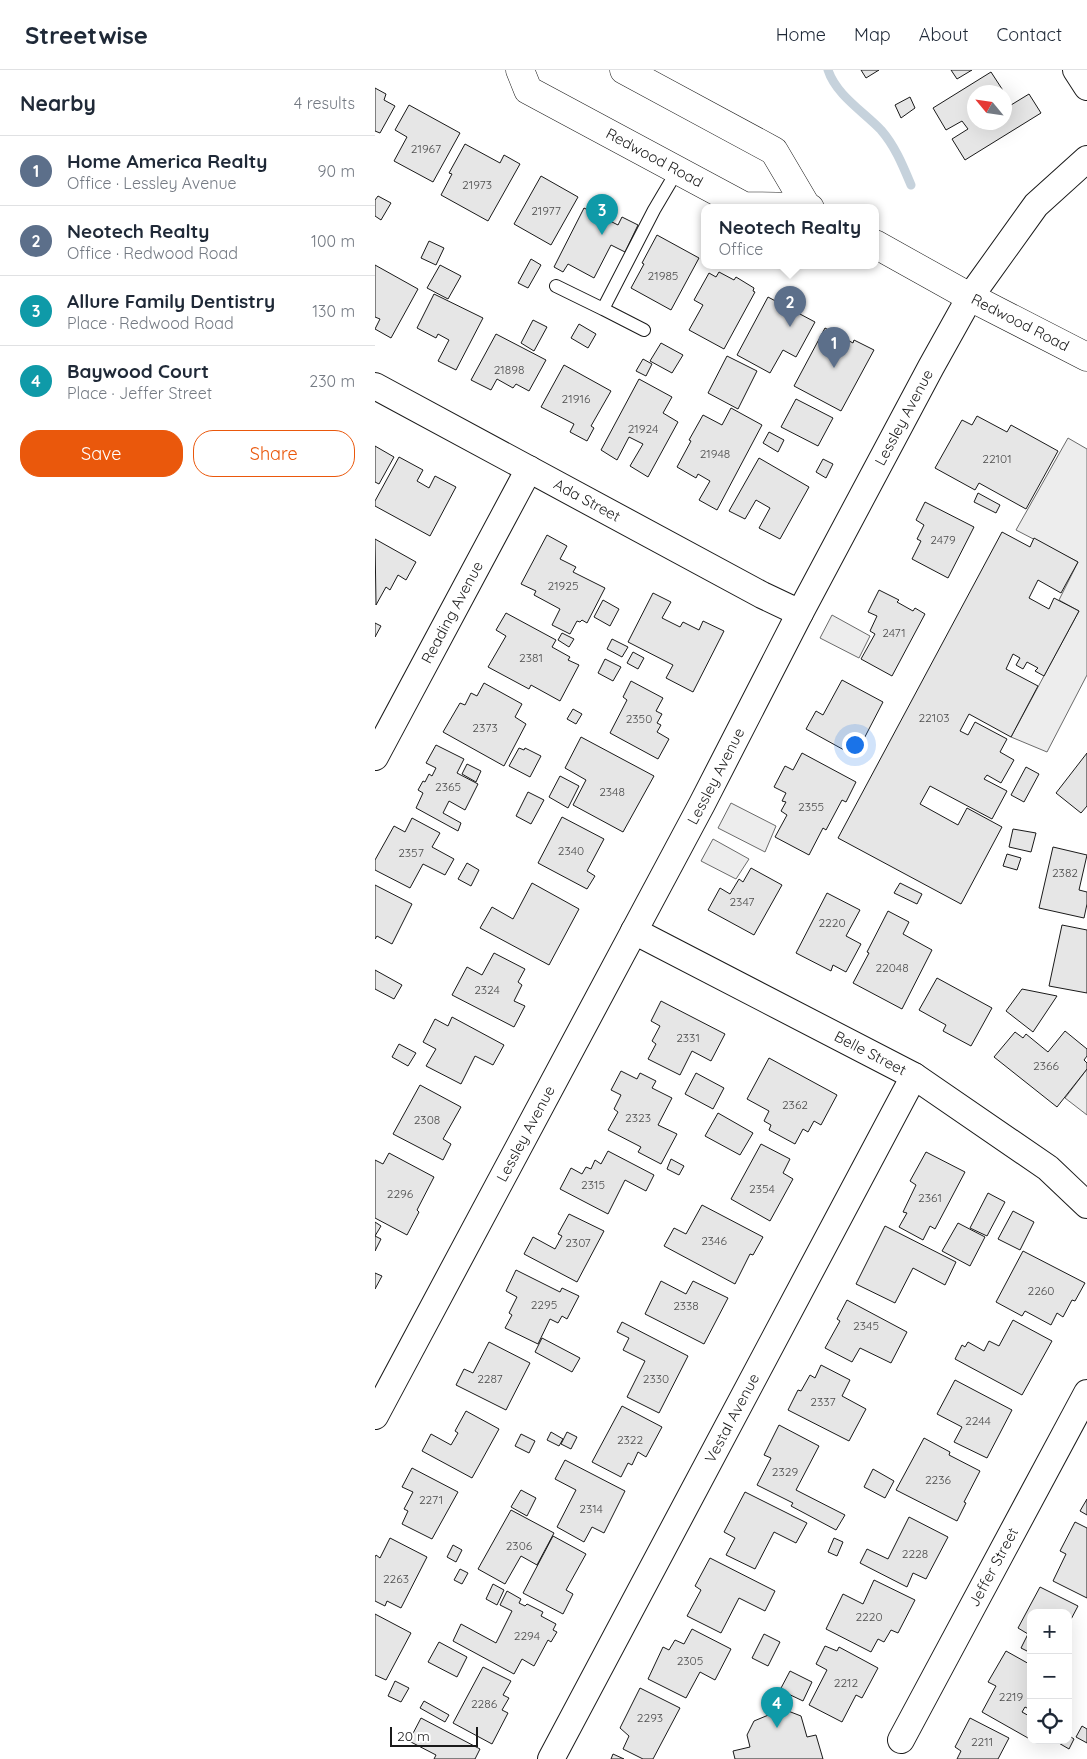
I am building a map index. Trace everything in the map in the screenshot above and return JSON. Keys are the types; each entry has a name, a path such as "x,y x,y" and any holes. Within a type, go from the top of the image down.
{"main road":[{"name":"Redwood Road","path":"519,70 528,90 740,204"},
{"name":"Redwood Road","path":"624,70 774,151 807,204"},
{"name":"Redwood Road","path":"879,246 1087,357"}],"street":[{"path":"1076,70 1087,87"},
{"name":"Lessley Avenue","path":"375,1416 703,804 800,613 970,296 1036,205 1087,159"},
{"name":"Ada Street","path":"375,386 762,595 800,613"},
{"name":"Reading Avenue","path":"375,757 529,469"},
{"name":"Belle Street","path":"634,931 913,1076 1048,1168 1087,1205"},
{"name":"Vestal Avenue","path":"551,1759 913,1076"},
{"name":"Jeffer Street","path":"901,1740 1087,1393"}],"lane":[{"path":"603,309 654,210 677,171"},
{"path":"556,286 644,330"}],"shaded area":[{"path":"1068,438 1087,449 1087,675 1047,752 1011,737 1079,611 1059,600 1078,562 1016,530"},
{"path":"832,615 870,636 859,658 820,638"},
{"path":"731,803 776,826 765,852 718,828"},
{"path":"713,839 749,859 736,879 701,861"},
{"path":"1087,1069 1087,1115 1065,1098"}],"building":[{"path":"861,70 879,70 866,78"},
{"path":"951,70 972,70 957,79"},
{"path":"991,72 999,85 970,85"},
{"path":"967,87 967,128 962,121 946,130 933,108"},
{"path":"375,88 386,94 384,100 395,106 380,133 375,131"},
{"path":"1029,94 1041,113 965,160 952,139 967,130 1012,130 1012,104"},
{"path":"910,97 915,108 901,118 895,105"},
{"path":"409,105 460,133 433,182 394,161 407,137 395,130"},
{"path":"465,144 500,163 504,155 520,164 488,221 441,195 452,174 449,173"},
{"path":"541,176 578,197 551,245 514,224"},
{"path":"378,196 391,203 381,220 375,216 375,200"},
{"path":"584,208 618,225 622,217 638,225 625,252 611,245 594,278 568,264 563,272 554,267"},
{"path":"657,235 699,258 671,310 631,288"},
{"path":"429,241 444,248 436,265 421,258"},
{"path":"531,259 541,265 528,288 518,283"},
{"path":"375,265 418,289 391,338 375,329 380,319 375,317"},
{"path":"440,265 461,276 448,299 427,288"},
{"path":"719,272 734,280 736,277 754,288 753,291 755,292 724,349 689,330 703,305 694,300 709,273 716,277"},
{"path":"434,294 483,318 456,370 438,361 449,340 438,334 436,338 417,328"},
{"path":"768,297 815,322 796,357 783,350 770,373 737,355"},
{"path":"533,320 547,327 534,351 521,343"},
{"path":"579,324 596,334 588,348 571,338"},
{"path":"825,328 853,343 854,340 874,350 841,411 794,386"},
{"path":"496,334 546,360 529,391 516,384 513,388 497,379 491,390 471,380"},
{"path":"661,343 683,355 672,373 650,361"},
{"path":"727,356 757,371 738,409 708,393"},
{"path":"643,359 652,364 646,376 636,371"},
{"path":"564,365 611,391 591,426 594,428 587,441 570,432 574,424 541,407"},
{"path":"639,379 672,397 663,413 678,422 648,477 630,466 643,444 629,437 617,460 601,450"},
{"path":"796,399 833,418 818,446 781,427"},
{"path":"731,408 762,425 717,510 699,500 710,481 698,474 696,478 677,467 703,415 722,425"},
{"path":"977,416 1007,432 1011,425 1058,451 1026,509 979,483 975,490 935,468 962,420 972,425"},
{"path":"769,432 784,440 778,452 763,443"},
{"path":"375,446 394,457 379,484 375,482"},
{"path":"399,457 423,470 417,481 429,488 435,476 456,487 430,536 375,506 375,501"},
{"path":"759,458 809,487 780,539 759,528 770,508 756,500 745,519 729,511"},
{"path":"823,459 833,464 826,478 816,472"},
{"path":"978,493 1000,505 996,513 974,502"},
{"path":"925,502 974,527 948,578 912,559 921,541 917,539 924,525 916,520"},
{"path":"1002,532 1030,547 1034,538 1078,562 1061,593 1038,580 1029,598 1049,609 1054,598 1079,611 1044,676 1035,671 1038,668 1027,662 1023,669 1016,665 1020,658 1013,654 1006,669 1038,686 1011,737 969,714 960,731 968,735 975,722 1007,739 1000,752 1014,760 1001,783 987,775 984,779 1007,791 992,819 930,786 920,804 958,825 967,808 1002,827 961,904 838,838"},
{"path":"547,535 567,546 560,559 576,567 573,572 605,588 587,623 582,620 580,622 577,621 570,634 552,625 560,609 534,595 536,591 521,584"},
{"path":"375,539 416,562 406,580 398,575 390,590 386,587 376,605"},
{"path":"879,590 899,600 897,602 913,611 915,608 925,614 892,676 861,659 875,634 870,631 877,616 868,612"},
{"path":"653,593 671,602 662,618 680,627 683,622 699,630 703,621 724,631 693,692 666,678 673,665 628,642"},
{"path":"603,600 619,609 610,626 594,617"},
{"path":"506,613 556,640 552,647 570,657 568,660 579,665 560,701 531,685 529,689 488,667 506,636 496,630"},
{"path":"375,623 381,626 375,637"},
{"path":"562,633 574,639 569,647 558,640"},
{"path":"612,639 628,647 622,657 607,649"},
{"path":"633,652 644,658 638,669 627,663"},
{"path":"605,659 621,667 613,681 598,673"},
{"path":"842,680 883,702 855,756 806,729 816,711 823,715"},
{"path":"631,681 663,698 656,711 662,714 657,723 661,725 657,732 669,739 658,759 610,733 627,700 623,697"},
{"path":"484,683 522,704 515,717 526,724 504,766 443,732 460,703 465,705 471,693 477,696"},
{"path":"573,709 582,714 576,724 567,719"},
{"path":"581,737 654,776 623,832 573,805 586,780 565,768"},
{"path":"436,745 464,759 457,773 478,784 465,810 449,801 443,813 461,823 458,831 416,808 423,793 418,790 429,774 432,776 436,768 426,763"},
{"path":"519,748 524,750 525,748 541,756 530,777 509,766"},
{"path":"802,753 856,782 846,802 842,800 826,830 823,828 809,855 775,837 787,815 781,811 786,802 782,801 786,793 774,787 785,766 793,770"},
{"path":"1087,753 1087,806 1081,813 1056,793"},
{"path":"467,764 481,771 476,782 462,774"},
{"path":"1026,767 1039,774 1024,802 1011,795"},
{"path":"560,776 579,786 568,808 549,797"},
{"path":"528,792 544,800 531,824 516,816"},
{"path":"562,817 604,839 587,871 595,876 587,889 538,863"},
{"path":"412,818 440,833 432,847 454,859 445,875 423,864 410,888 375,870 375,860 394,826 405,832"},
{"path":"1013,829 1036,833 1031,852 1009,847"},
{"path":"1053,847 1087,855 1079,890 1087,892 1084,918 1039,908"},
{"path":"1007,854 1021,858 1017,870 1003,866"},
{"path":"467,863 479,870 471,886 458,879"},
{"path":"751,868 782,885 754,935 708,910 720,888 730,894 739,879 743,882"},
{"path":"532,883 579,909 549,965 480,928 492,907 513,919"},
{"path":"900,883 922,894 917,904 894,893"},
{"path":"375,885 412,904 392,944 377,936 375,939"},
{"path":"827,893 860,910 846,936 861,944 846,972 833,965 831,971 796,953"},
{"path":"888,911 909,922 903,934 932,950 902,1009 853,983"},
{"path":"1062,925 1087,930 1087,993 1049,986"},
{"path":"494,953 525,969 518,982 522,985 514,1001 525,1006 514,1027 452,995 467,967 482,975"},
{"path":"375,970 402,985 394,999 375,989"},
{"path":"937,978 992,1008 971,1046 943,1031 946,1025 919,1010"},
{"path":"1022,989 1057,996 1033,1032 1006,1011"},
{"path":"661,1001 725,1034 711,1061 692,1051 680,1075 648,1059 656,1044 652,1041 660,1026 651,1021"},
{"path":"452,1017 504,1045 493,1065 475,1056 461,1084 426,1066 436,1049 423,1042 435,1019 448,1026"},
{"path":"1065,1031 1087,1049 1087,1056 1084,1060 1087,1063 1087,1069 1057,1107 994,1057 1015,1032 1023,1038 1026,1034 1048,1052"},
{"path":"399,1044 416,1053 408,1066 392,1057"},
{"path":"769,1058 837,1095 821,1125 814,1121 808,1132 803,1129 795,1144 769,1130 771,1125 764,1121 769,1111 747,1099"},
{"path":"621,1071 637,1079 640,1073 656,1081 652,1088 672,1098 658,1125 677,1134 661,1164 638,1152 641,1147 608,1130 618,1112 614,1109 621,1095 611,1090"},
{"path":"696,1073 724,1088 713,1109 685,1094"},
{"path":"420,1085 461,1107 443,1139 451,1144 443,1160 393,1134"},
{"path":"718,1113 753,1133 740,1155 705,1136"},
{"path":"761,1144 790,1159 783,1173 793,1179 770,1221 731,1199"},
{"path":"608,1151 654,1175 646,1191 625,1180 608,1214 560,1189 571,1168 582,1174 586,1167 591,1169 595,1160 601,1164"},
{"path":"926,1152 965,1172 935,1229 930,1226 923,1240 899,1227 907,1213 903,1212 916,1185 910,1181"},
{"path":"389,1153 434,1177 407,1235 375,1218 375,1160 383,1164"},
{"path":"671,1159 684,1166 679,1175 667,1169"},
{"path":"988,1193 1005,1202 987,1236 970,1228"},
{"path":"702,1205 763,1237 753,1255 750,1254 735,1284 664,1246 674,1228 686,1234"},
{"path":"1013,1211 1034,1222 1020,1250 998,1239"},
{"path":"569,1214 604,1231 577,1282 524,1254 533,1237 555,1249 562,1236 558,1234"},
{"path":"375,1222 381,1226 375,1236"},
{"path":"958,1223 985,1237 970,1266 942,1251"},
{"path":"885,1226 956,1262 945,1285 913,1268 895,1303 856,1284"},
{"path":"375,1236 381,1239 375,1251"},
{"path":"1023,1251 1085,1283 1075,1301 1072,1300 1063,1317 1057,1313 1051,1325 1025,1311 1022,1316 996,1302"},
{"path":"516,1270 560,1292 562,1288 579,1296 567,1319 562,1316 558,1323 550,1319 538,1344 505,1328 512,1315 509,1313 517,1297 506,1291"},
{"path":"375,1273 382,1276 375,1289"},
{"path":"661,1281 686,1294 693,1281 728,1298 704,1344 645,1314"},
{"path":"847,1300 907,1332 891,1363 860,1348 852,1362 825,1348 840,1321 837,1319"},
{"path":"1013,1320 1052,1341 1022,1395 955,1359 962,1345 965,1347 968,1342 984,1351 989,1341 999,1346"},
{"path":"622,1322 688,1356 659,1413 627,1397 645,1361 623,1350 629,1338 617,1332"},
{"path":"542,1338 580,1358 572,1372 535,1352"},
{"path":"489,1342 530,1363 506,1410 456,1385 464,1369 473,1373"},
{"path":"821,1365 850,1380 842,1396 866,1409 849,1441 788,1410 798,1390 801,1391 810,1375 815,1378"},
{"path":"955,1380 1012,1410 987,1458 954,1442 962,1427 937,1414"},
{"path":"622,1406 662,1427 646,1457 638,1452 632,1465 628,1463 621,1477 592,1462"},
{"path":"466,1411 499,1429 472,1478 422,1451 431,1434 451,1445 458,1433 455,1431"},
{"path":"779,1425 819,1446 796,1490 845,1515 836,1530 791,1506 793,1503 757,1485 771,1458 764,1455"},
{"path":"551,1432 563,1439 559,1446 547,1440"},
{"path":"567,1432 577,1437 571,1449 561,1444"},
{"path":"521,1434 535,1441 529,1453 515,1446"},
{"path":"924,1438 950,1452 949,1455 980,1471 964,1502 966,1503 957,1521 896,1490"},
{"path":"565,1460 625,1491 604,1533 592,1527 584,1542 557,1527 576,1490 555,1479"},
{"path":"412,1468 458,1492 432,1539 402,1524 408,1511 404,1509 413,1492 402,1487"},
{"path":"873,1469 894,1481 885,1498 864,1487"},
{"path":"521,1490 536,1498 527,1516 511,1507"},
{"path":"745,1492 807,1523 796,1543 774,1532 755,1569 726,1555 735,1538 724,1532"},
{"path":"1087,1499 1087,1515 1080,1511"},
{"path":"511,1510 554,1533 537,1565 521,1556 505,1584 478,1569"},
{"path":"909,1517 948,1537 926,1579 913,1573 907,1587 860,1563 867,1549 888,1559"},
{"path":"1075,1522 1087,1528 1087,1598 1053,1581 1066,1554 1060,1551"},
{"path":"553,1536 586,1554 566,1590 573,1594 563,1614 523,1593"},
{"path":"390,1538 427,1557 401,1608 387,1601 385,1606 375,1601 375,1557 376,1555 380,1558"},
{"path":"834,1538 843,1542 837,1556 828,1552"},
{"path":"453,1545 462,1550 456,1562 447,1557"},
{"path":"710,1558 775,1591 765,1611 739,1598 721,1633 687,1616 701,1590 695,1586"},
{"path":"460,1569 468,1573 462,1584 454,1580"},
{"path":"874,1580 915,1600 898,1633 891,1630 884,1642 878,1639 871,1652 826,1629 843,1594 863,1604"},
{"path":"493,1584 504,1590 497,1605 486,1599"},
{"path":"1040,1587 1078,1606 1072,1617 1072,1609 1028,1609"},
{"path":"507,1591 521,1599 519,1603 525,1606 527,1604 543,1612 541,1616 556,1624 553,1630 557,1632 551,1642 548,1640 534,1666 522,1659 514,1674 453,1641 461,1624 496,1643 512,1611 500,1605"},
{"path":"1027,1611 1027,1633 1018,1628"},
{"path":"375,1614 411,1633 386,1680 375,1675"},
{"path":"692,1629 731,1649 715,1680 700,1672 686,1698 648,1679 663,1647 669,1650 675,1640 684,1644"},
{"path":"764,1634 780,1642 768,1666 752,1658"},
{"path":"1027,1636 1027,1651 1021,1648"},
{"path":"439,1642 467,1657 457,1677 428,1662"},
{"path":"825,1646 837,1651 839,1647 878,1668 862,1698 856,1695 842,1722 809,1705 827,1670 816,1664"},
{"path":"1006,1651 1027,1663 1027,1708 1025,1707 1022,1712 1027,1715 1027,1737 982,1712 996,1686 988,1682"},
{"path":"483,1667 511,1681 503,1695 509,1698 502,1710 508,1713 492,1744 453,1723"},
{"path":"790,1671 812,1682 803,1701 780,1690"},
{"path":"395,1681 409,1688 401,1702 388,1696"},
{"path":"640,1688 680,1708 653,1759 643,1759 623,1749 629,1736 620,1728"},
{"path":"424,1701 449,1715 445,1722 420,1708"},
{"path":"783,1709 801,1716 807,1737 816,1735 823,1759 735,1759 733,1751 750,1747 747,1735 754,1721"},
{"path":"421,1718 480,1749 475,1759 434,1759 436,1755 409,1741"},
{"path":"970,1718 1009,1738 998,1759 957,1759 961,1751 955,1747"},
{"path":"1082,1726 1087,1729 1087,1743 1076,1737"},
{"path":"1060,1744 1072,1744 1069,1749"},
{"path":"613,1754 624,1759 611,1759"}],"waterway":[{"path":"828,70 837,87 851,103 886,136 898,156 911,185"}],"place":[{"name":"Allure Family Dentistry","path":"602,235"},
{"name":"Neotech Realty","path":"790,327"},
{"name":"Home America Realty","path":"834,368"},
{"name":"Baywood Court","path":"777,1728"}]}
